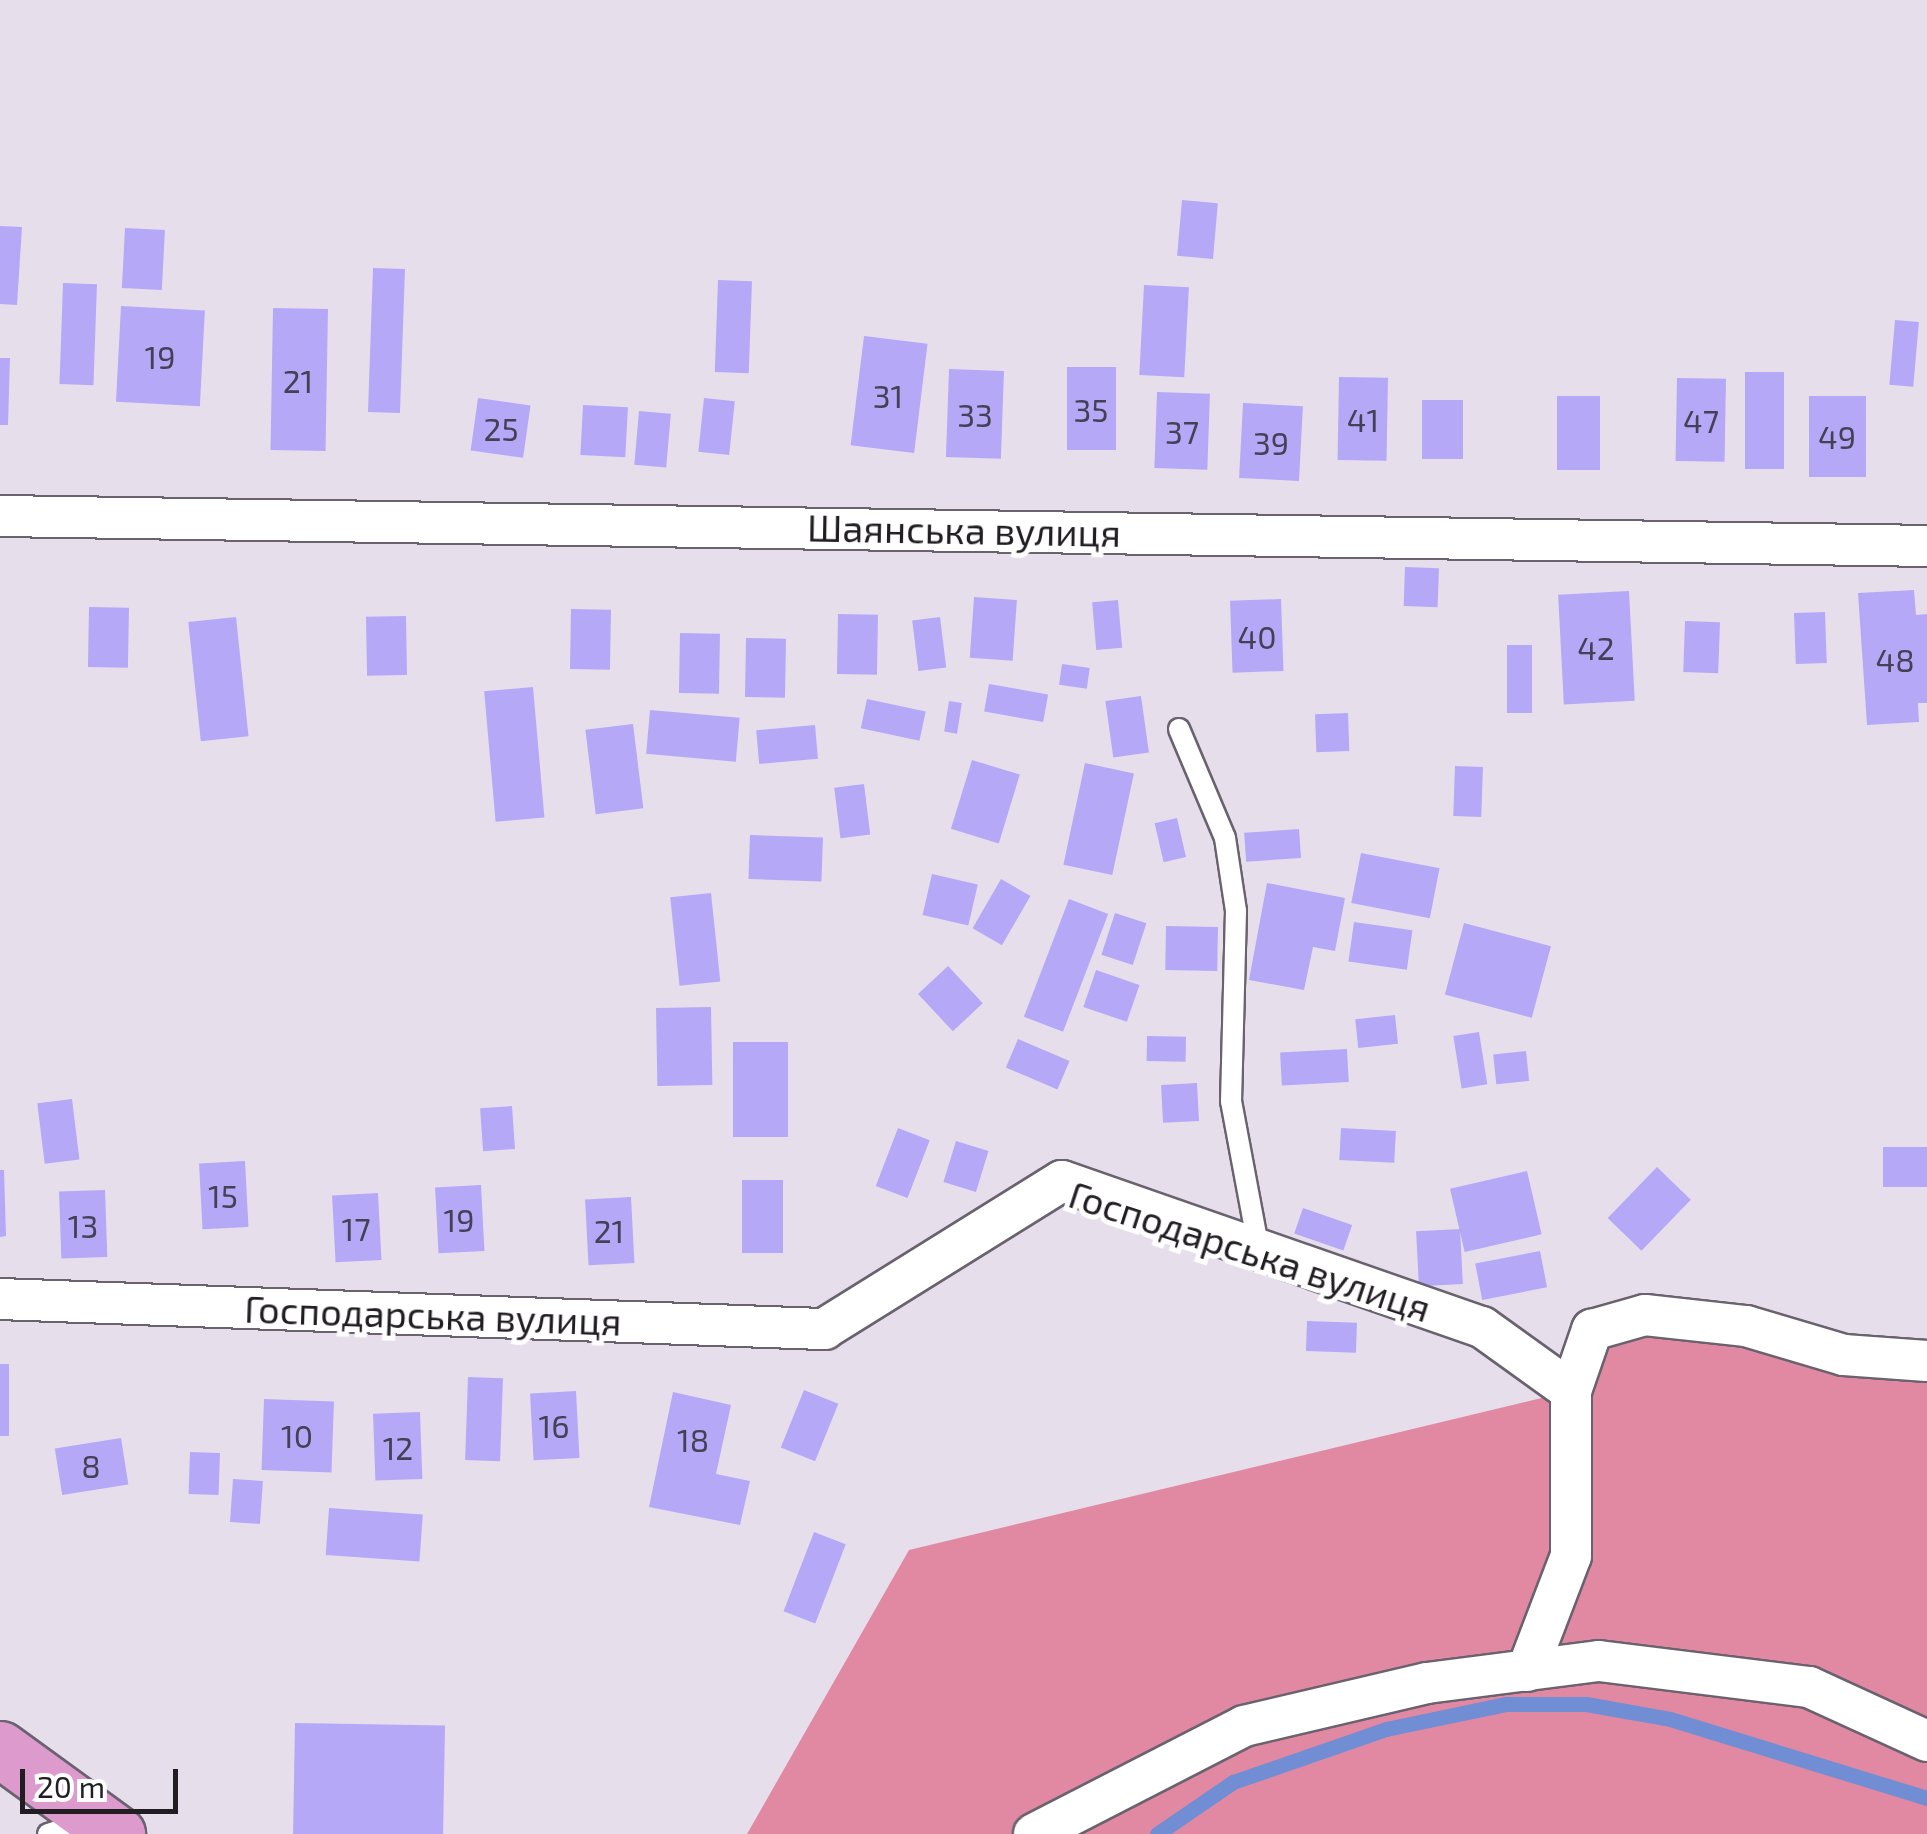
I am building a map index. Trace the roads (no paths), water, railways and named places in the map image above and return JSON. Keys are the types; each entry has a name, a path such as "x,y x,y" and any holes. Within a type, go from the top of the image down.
{"main road":[{"path":"0,1749 87,1829"}],"street":[{"name":"Шаянська вулиця","path":"0,516 1927,546"},
{"name":"Господарська вулиця","path":"0,1299 824,1329 1062,1182 1482,1327 1571,1392"},
{"path":"1527,1670 1571,1556 1571,1392 1592,1330 1645,1315 1746,1326 1844,1355 1927,1361"},
{"path":"1034,1834 1244,1726 1427,1684 1599,1661 1808,1687 1927,1741"}],"lane":[{"path":"1179,729 1224,838 1230,874 1231,1101 1259,1251"}],"waterway":[{"path":"1157,1834 1233,1782 1386,1729 1506,1704 1586,1704 1670,1719 1927,1798"}]}
